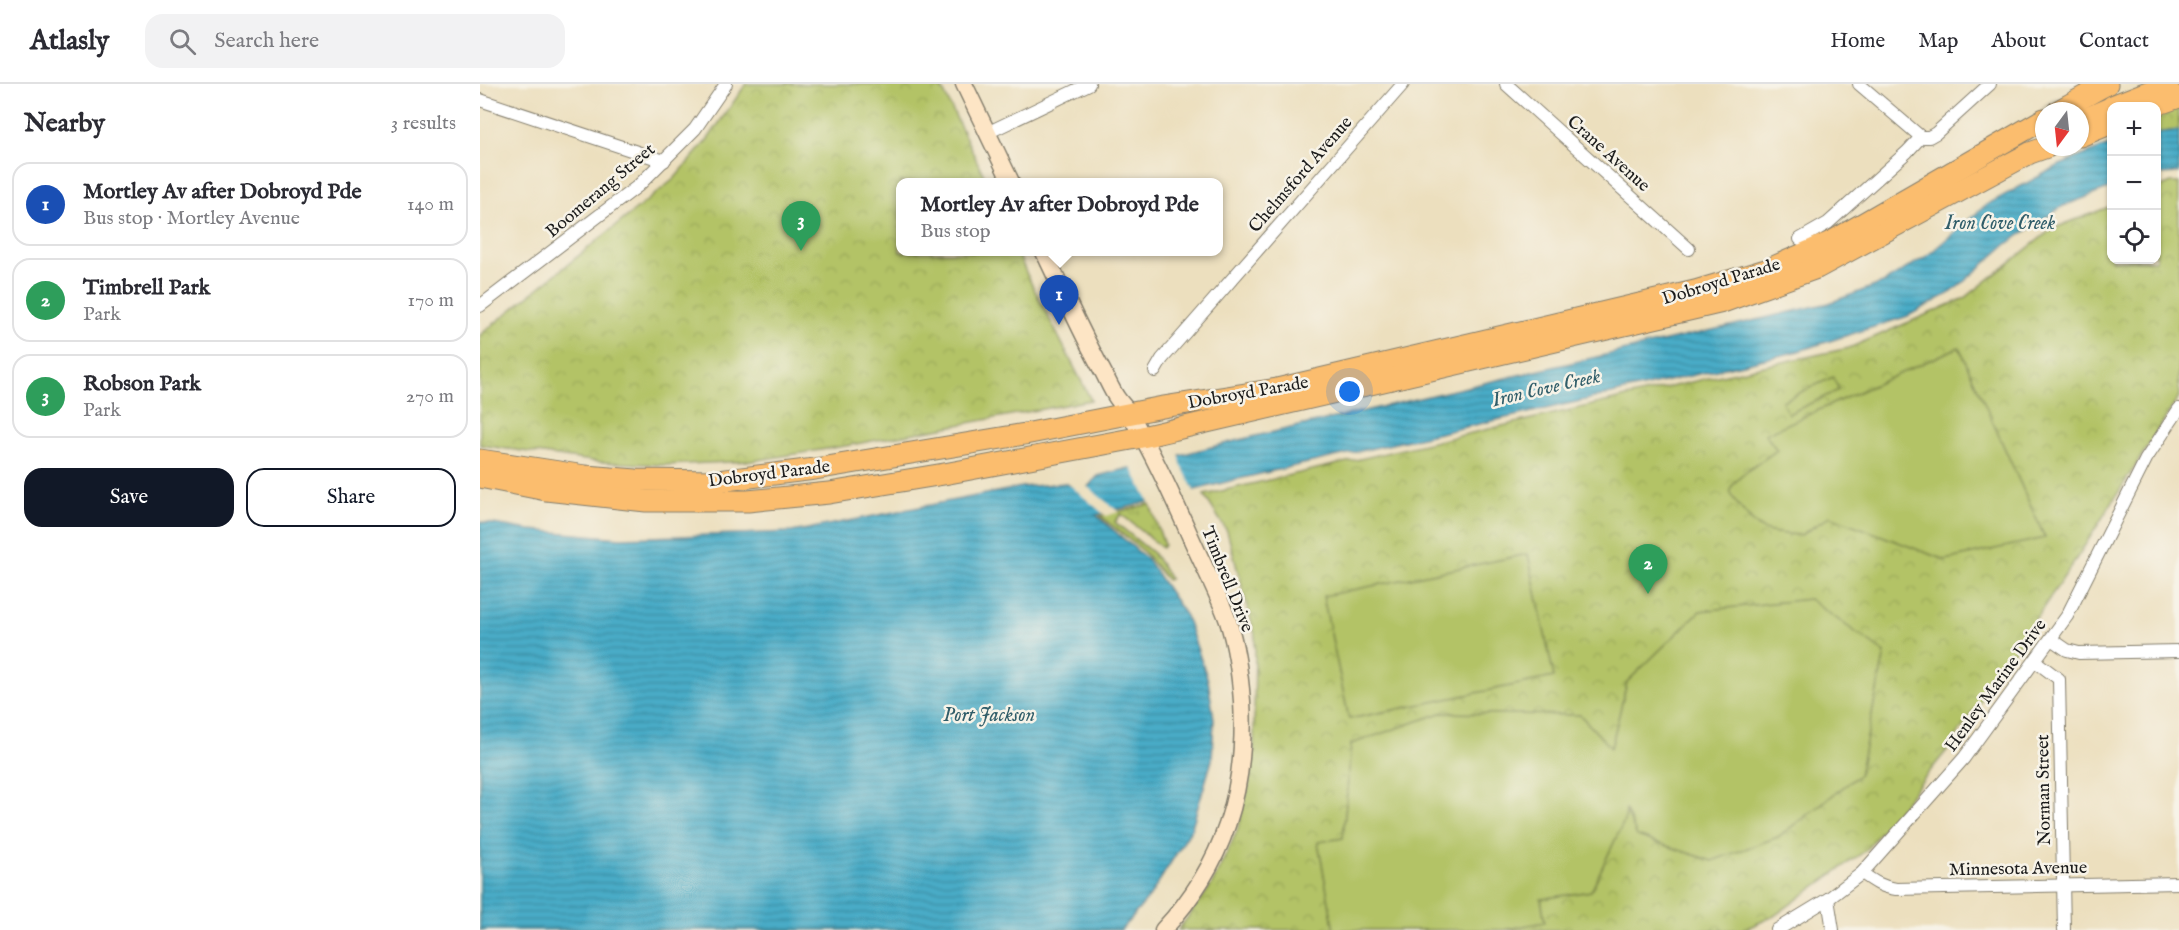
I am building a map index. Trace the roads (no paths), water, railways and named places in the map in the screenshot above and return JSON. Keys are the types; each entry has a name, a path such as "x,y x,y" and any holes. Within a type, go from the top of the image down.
{"highway":[{"path":"2074,102 2107,84"},
{"path":"2158,102 2173,91"},
{"path":"2131,102 2173,91"},
{"path":"2089,117 2107,109"},
{"name":"Dobroyd Parade","path":"480,459 585,476 636,480 718,481 815,469 1277,389 1695,291 1769,269 1831,242 2035,124"},
{"path":"2089,132 2107,125"},
{"name":"Dobroyd Parade","path":"480,477 546,490 615,498 692,502 748,501 790,498 869,487 1146,445 1745,295 1817,268 2035,151"}],"main road":[{"path":"964,84 1009,178"},
{"name":"Timbrell Drive","path":"1046,256 1101,368 1117,398 1130,413 1175,503 1228,622 1241,686 1242,732 1238,787 1229,819 1215,855 1198,886 1180,912 1163,930"}],"street":[{"name":"Boomerang Street","path":"480,306 631,191 695,129 726,84"},
{"path":"987,133 1089,84"},
{"name":"Chelmsford Avenue","path":"1155,371 1162,359 1403,84"},
{"name":"Crane Avenue","path":"1506,84 1689,249"},
{"path":"1859,84 1921,137 1929,137 1936,133 1990,84"},
{"path":"480,100 664,161"},
{"path":"1800,239 1828,223 1921,137"},
{"name":"Henley Marine Drive","path":"1777,930 1828,899 1862,873 1964,758 2067,616 2146,459 2179,409"},
{"path":"2051,639 2067,650 2079,653 2179,651"},
{"name":"Norman Street","path":"2035,661 2059,679 2064,930"},
{"name":"Minnesota Avenue","path":"1862,873 1876,884 1896,889 2179,883"},
{"path":"1828,899 1833,930"}],"water":[{"path":"2179,130 2179,173 2161,174 2161,132"},
{"name":"Port Jackson","path":"2107,146 2107,190 2063,206 2007,244 1952,292 1908,316 1795,352 1238,479 1096,515 1147,559 1186,616 1208,680 1214,719 1212,760 1191,830 1150,896 1121,930 480,930 480,522 530,530 621,538 792,532 1022,487 1065,483 1084,491 1098,476 1243,439 1829,303 1883,283 1927,256 1986,205 2060,165 2082,156 2089,156 2089,153"}],"place":[{"name":"Robson Park","path":"801,251"},
{"name":"Mortley Av after Dobroyd Pde","path":"1059,325"},
{"name":"Timbrell Park","path":"1648,594"}],"water label":[{"name":"Iron Cove Creek","path":"2000,222"},
{"name":"Iron Cove Creek","path":"1546,387"}]}
